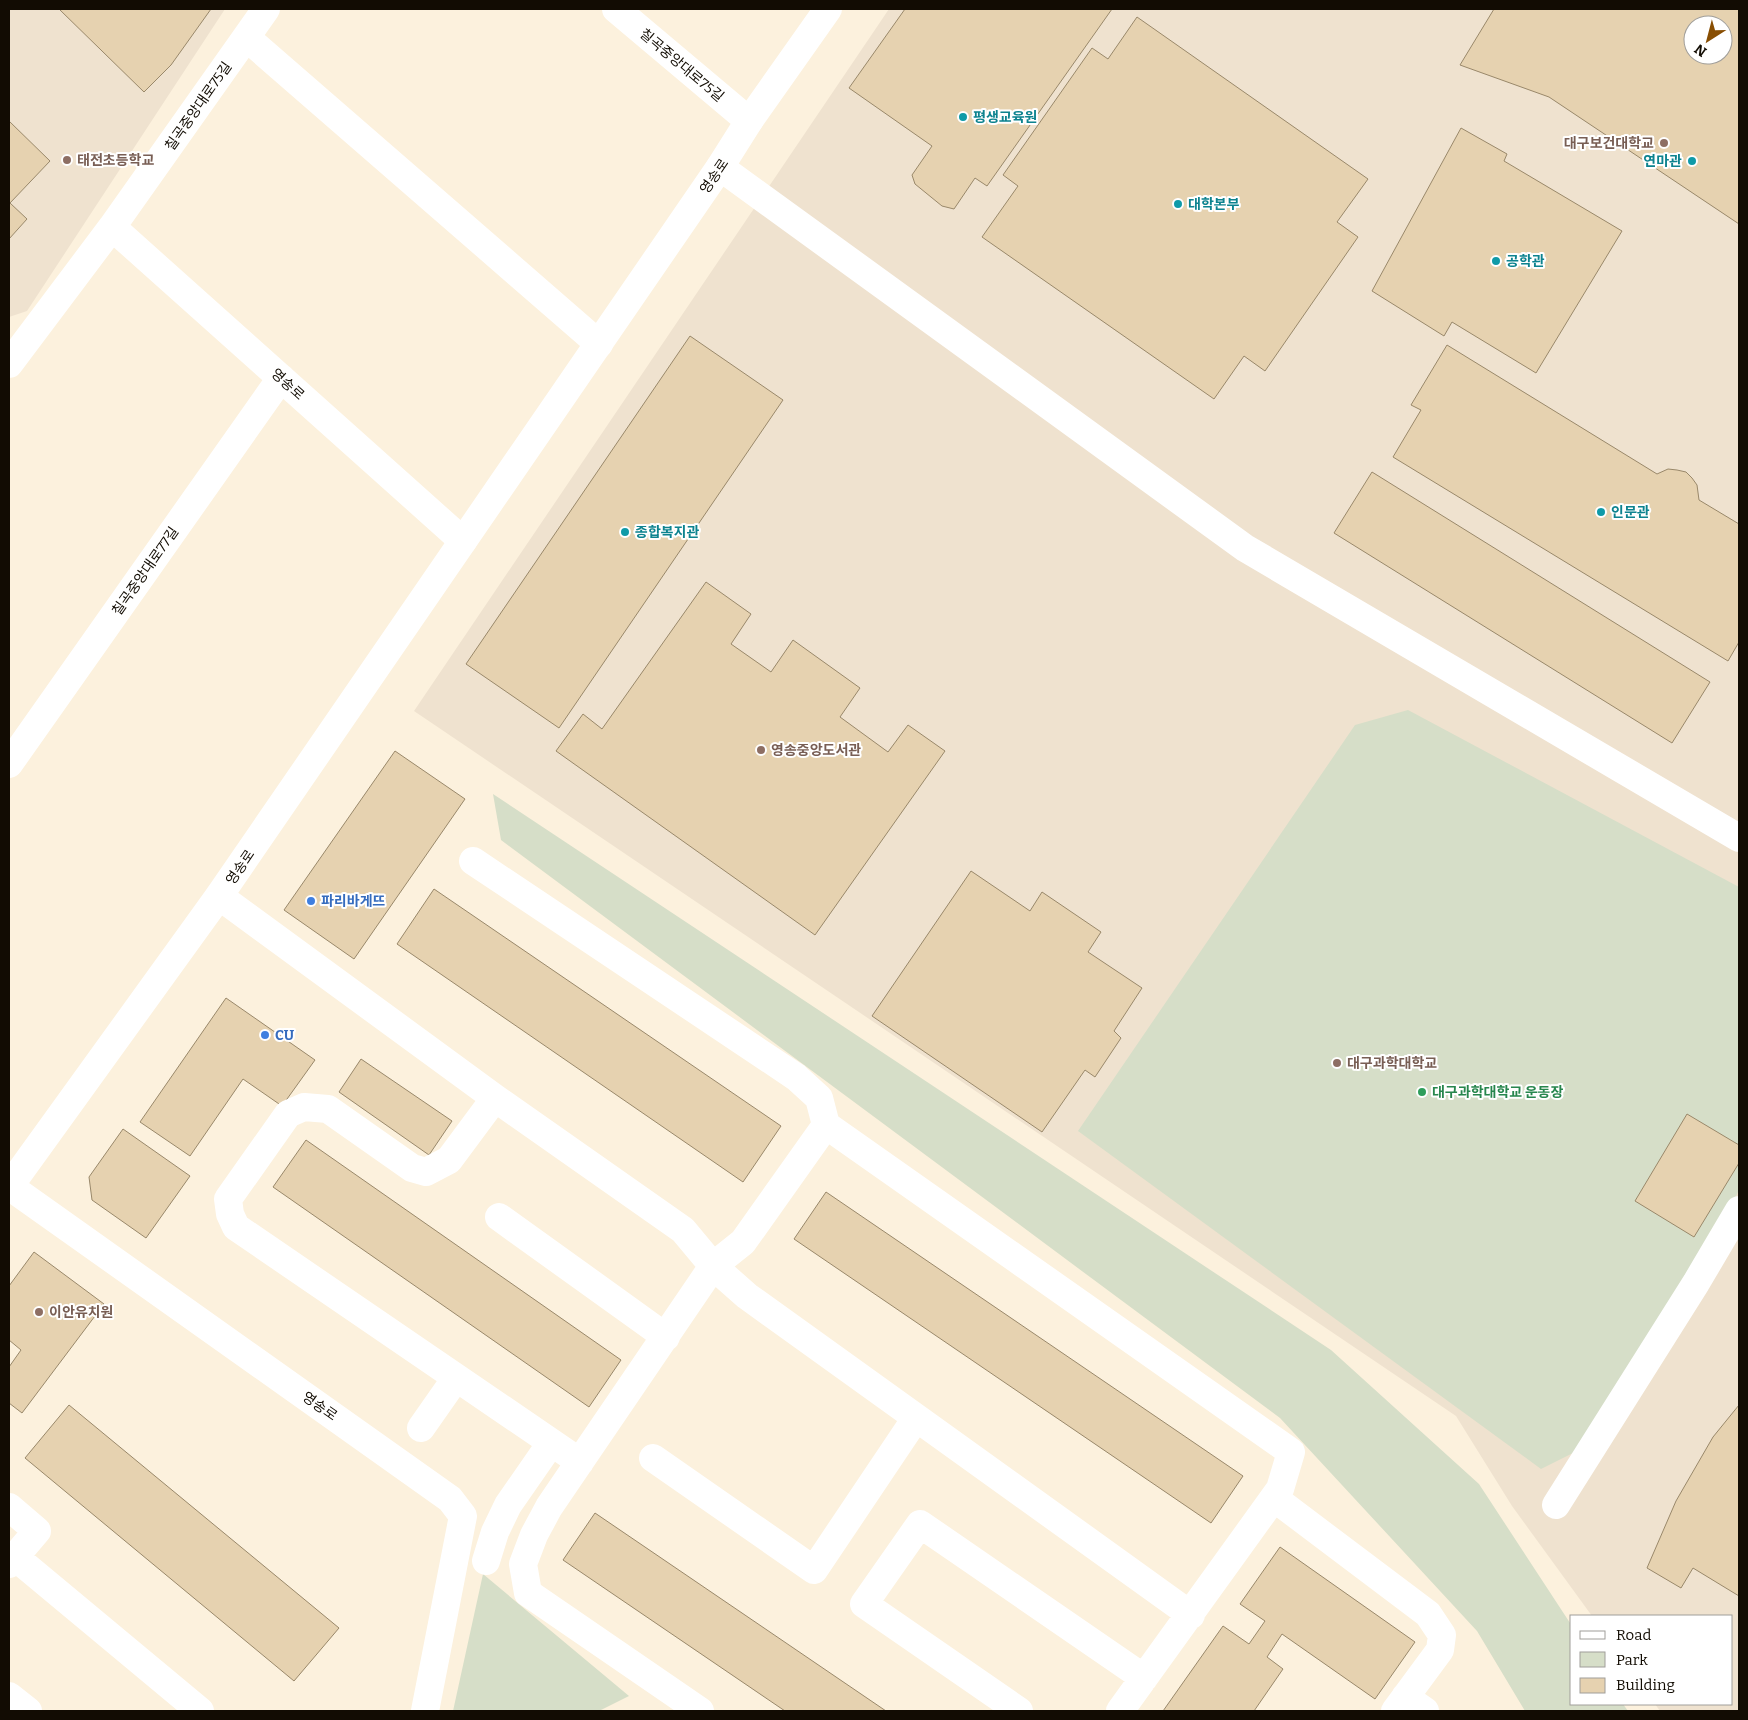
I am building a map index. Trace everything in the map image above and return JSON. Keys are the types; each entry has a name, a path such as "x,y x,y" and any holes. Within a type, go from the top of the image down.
{"street":[{"name":"칠곡중앙대로75길","path":"112,227 266,9"},
{"name":"칠곡중앙대로75길","path":"616,9 749,121"},
{"name":"영송로","path":"425,1711 464,1516 450,1498 9,1187 219,896 599,344 720,167 749,121 828,9"},
{"path":"247,38 599,344"},
{"path":"720,167 1245,548 1739,838"},
{"path":"9,364 112,227"},
{"name":"영송로","path":"112,227 463,541"},
{"name":"칠곡중앙대로77길","path":"9,764 281,378"},
{"path":"473,861 796,1077 819,1098 826,1125 1291,1452 1280,1489 1120,1711"},
{"path":"219,896 495,1098 683,1230 714,1266 747,1296 1191,1615"},
{"path":"495,1098 449,1160 426,1172 412,1168 328,1109 304,1107 288,1114 228,1199 230,1214 236,1226 580,1462"},
{"path":"700,1711 528,1593 523,1564 548,1508 714,1266 743,1242 826,1125"},
{"path":"1556,1505 1696,1283 1739,1210"},
{"path":"499,1217 666,1337"},
{"path":"421,1428 456,1378"},
{"path":"653,1458 814,1570 916,1418"},
{"path":"486,1561 495,1532 508,1505 550,1442"},
{"path":"1274,1498 1428,1614 1442,1634 1440,1650 1409,1707"},
{"path":"9,1507 37,1531 12,1561 200,1711"},
{"path":"1019,1711 864,1604 920,1524 1144,1678"},
{"path":"9,1696 28,1711"}],"shaded area":[{"name":"태전초등학교","path":"9,9 225,9 27,311 9,317"},
{"name":"대구과학대학교","path":"889,9 1739,9 1739,1711 1660,1711 1656,1705 1733,1705 1733,1615 1591,1615 1512,1506 1456,1416 414,711"}],"green space":[{"name":"대구과학대학교 운동장","path":"1408,710 1739,887 1739,1190 1730,1208 1577,1451 1541,1469 1078,1131 1355,725"},
{"path":"493,794 1331,1350 1479,1484 1570,1623 1570,1705 1624,1705 1628,1711 1525,1711 1477,1631 1280,1418 501,840"},
{"path":"483,1574 629,1696 599,1711 453,1711"}],"building":[{"path":"59,9 211,9 171,65 144,92"},
{"name":"평생교육원","path":"905,9 1112,9 987,186 975,178 954,209 942,206 915,184 912,175 932,146 849,88"},
{"name":"대구보건대학교","path":"1494,9 1739,9 1739,224 1549,97 1460,65"},
{"name":"대학본부","path":"1137,17 1368,179 1337,222 1358,237 1265,371 1244,356 1214,399 982,237 1018,186 1003,175 1092,48 1108,59"},
{"path":"9,121 50,161 10,203 27,219 9,239"},
{"name":"공학관","path":"1461,128 1507,154 1504,161 1622,231 1536,373 1452,322 1444,336 1372,291"},
{"name":"종합복지관","path":"690,336 783,400 559,728 466,664"},
{"name":"인문관","path":"1447,345 1657,474 1668,469 1686,472 1697,485 1699,500 1739,524 1739,642 1728,661 1393,457 1421,410 1411,405"},
{"path":"1372,472 1710,682 1672,743 1334,533"},
{"path":"706,582 751,614 731,644 771,672 793,640 860,688 840,717 888,752 908,725 945,751 815,935 556,751 583,714 602,729"},
{"path":"395,751 465,799 354,959 284,910"},
{"path":"971,871 1030,911 1042,892 1101,932 1088,952 1142,988 1114,1031 1121,1038 1095,1077 1085,1070 1042,1132 872,1016"},
{"path":"434,889 781,1126 743,1182 397,944"},
{"path":"226,998 315,1060 282,1106 243,1079 190,1156 140,1122"},
{"path":"361,1059 452,1121 429,1155 339,1092"},
{"path":"1687,1114 1739,1145 1739,1163 1694,1237 1635,1201"},
{"path":"123,1129 190,1176 146,1238 92,1200 89,1177"},
{"path":"306,1140 621,1360 589,1407 273,1187"},
{"path":"826,1192 1243,1476 1211,1523 794,1239"},
{"path":"34,1252 104,1304 22,1413 9,1403 9,1367 21,1350 9,1340 9,1286"},
{"path":"69,1405 339,1628 294,1681 25,1458"},
{"path":"1739,1405 1739,1596 1693,1568 1681,1588 1647,1568 1676,1501 1713,1437"},
{"path":"595,1513 886,1711 785,1711 563,1560"},
{"path":"1280,1547 1415,1642 1375,1699 1282,1634 1267,1657 1283,1669 1254,1711 1163,1711 1223,1626 1249,1644 1265,1621 1240,1604"}],"place":[{"name":"평생교육원","path":"963,117"},
{"name":"대구보건대학교","path":"1664,143"},
{"name":"태전초등학교","path":"67,160"},
{"name":"연마관","path":"1692,161"},
{"name":"대학본부","path":"1178,204"},
{"name":"공학관","path":"1496,261"},
{"name":"인문관","path":"1601,512"},
{"name":"종합복지관","path":"625,532"},
{"name":"영송중앙도서관","path":"761,750"},
{"name":"파리바게뜨","path":"311,901"},
{"name":"CU","path":"265,1035"},
{"name":"대구과학대학교","path":"1337,1063"},
{"name":"대구과학대학교 운동장","path":"1422,1092"},
{"name":"이안유치원","path":"39,1312"}]}
